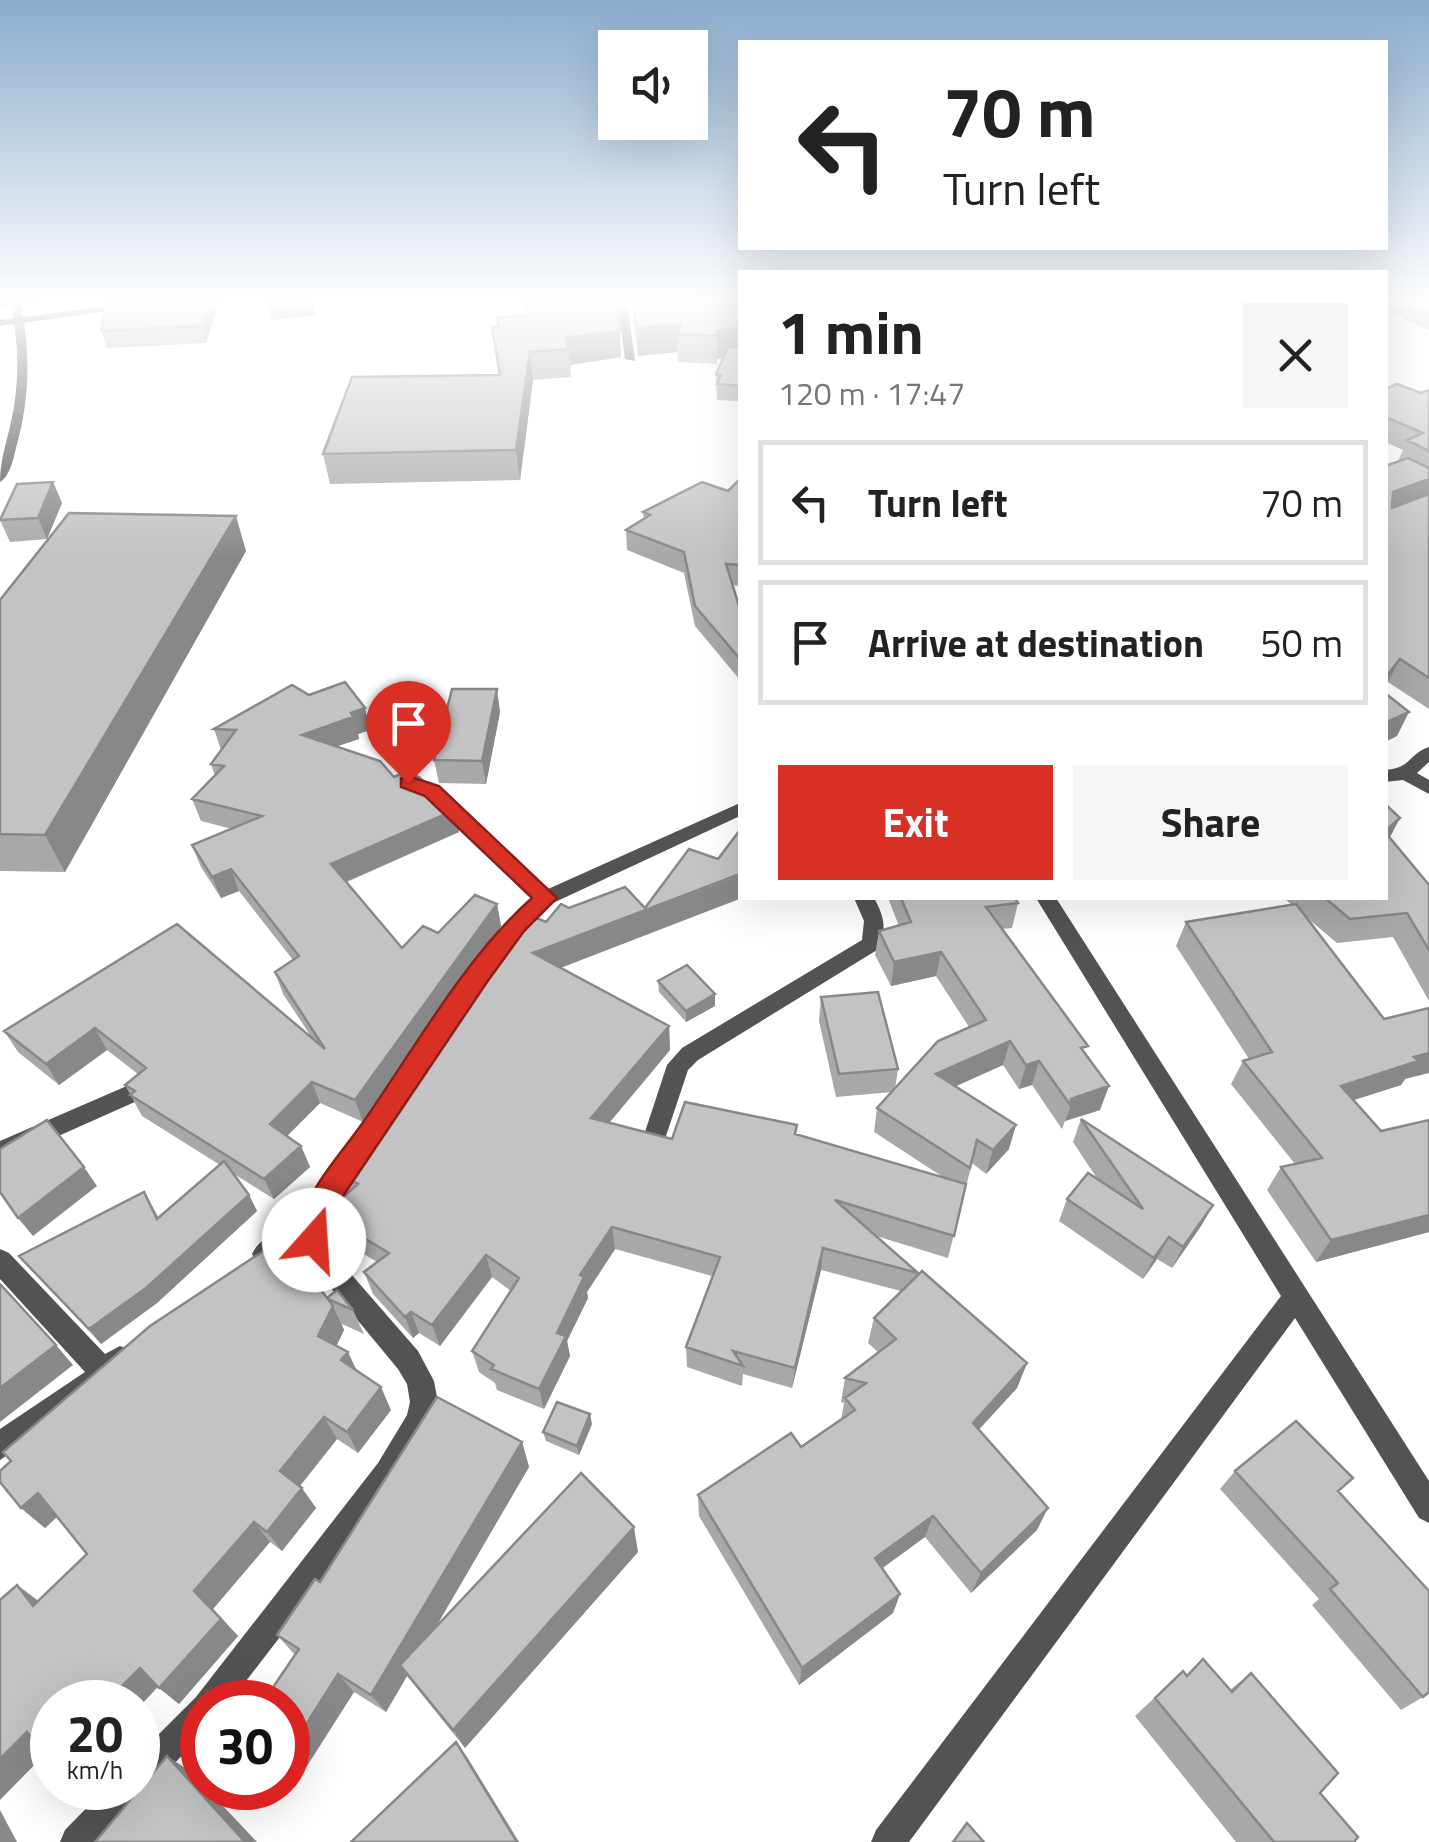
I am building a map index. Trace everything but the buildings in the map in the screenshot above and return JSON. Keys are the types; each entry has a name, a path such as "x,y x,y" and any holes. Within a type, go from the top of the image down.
{"street":[{"path":"0,478 21,406 21,386"},
{"path":"1406,774 1429,752"},
{"path":"1388,776 1406,774 1429,788"},
{"path":"420,787 432,791 546,898"},
{"path":"497,950 546,898 738,810"},
{"path":"655,1138 678,1065 870,945 877,931 865,900"},
{"path":"1047,900 1429,1508"},
{"path":"0,1152 129,1094"},
{"path":"227,1680 388,1473 419,1421 424,1402 420,1381 408,1360 320,1256 314,1240 315,1220 365,1142"},
{"path":"251,1265 282,1242 314,1240"},
{"path":"0,1261 103,1372"},
{"path":"888,1842 1295,1298"},
{"path":"0,1446 146,1341"},
{"path":"160,1755 180,1734"},
{"path":"77,1842 108,1810"}],"route":[{"path":"314,1240 315,1220 332,1190 478,976 516,926 546,898 432,791 408,783"}]}
